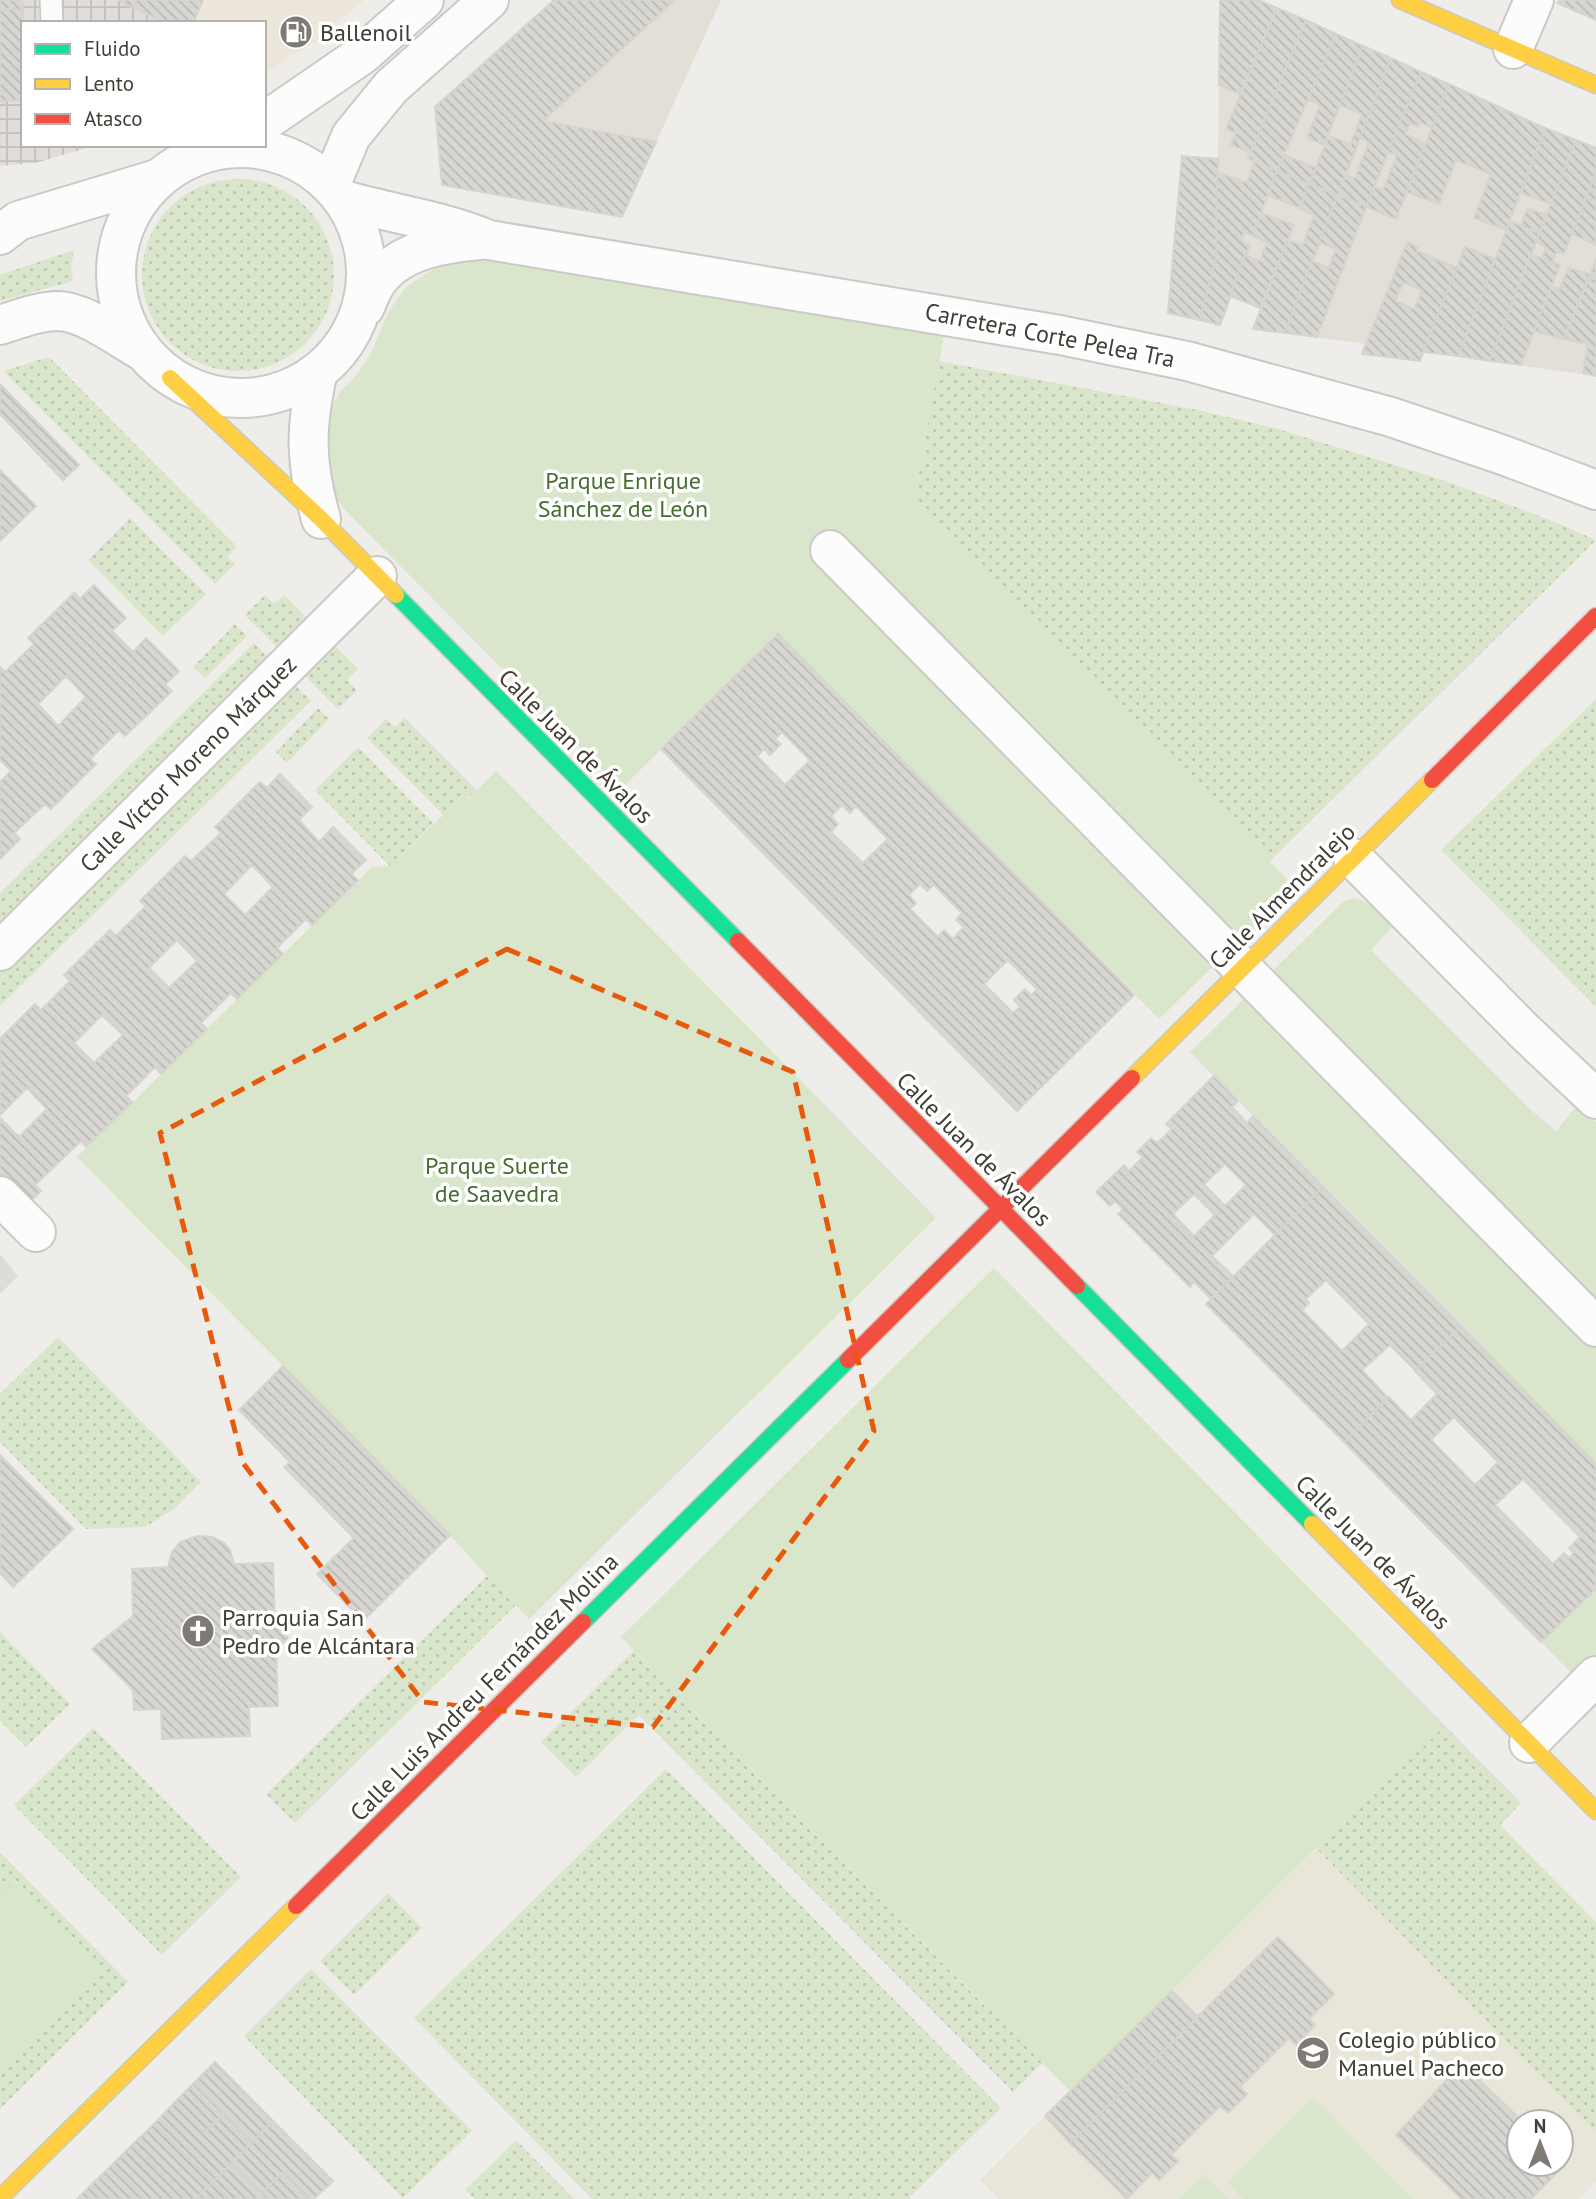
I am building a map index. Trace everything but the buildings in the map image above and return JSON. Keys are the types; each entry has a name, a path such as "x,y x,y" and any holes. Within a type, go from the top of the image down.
{"street":[{"path":"266,121 363,54 424,0"},
{"path":"337,192 351,136 391,87 489,0"},
{"path":"1400,0 1596,85"},
{"path":"1513,49 1534,0"},
{"path":"6,224 157,179 189,159 228,147 264,150 300,162 337,192 362,235 368,273 362,312"},
{"path":"142,351 123,318 115,282 118,244 133,209 157,179"},
{"name":"Carretera Corte Pelea Tra","path":"337,192 383,212 460,228 489,240 1060,335 1187,361 1391,417 1596,490"},
{"name":"Carretera Corte Pelea Tra","path":"317,375 344,346 378,279 390,266 446,243 489,240"},
{"path":"0,325 36,314 59,311 77,314 142,351 170,378 206,394 244,399 282,393 317,375"},
{"path":"317,375 310,414 309,452 314,494 321,519"},
{"name":"Calle Juan de Ávalos","path":"170,378 321,519 1596,1811"},
{"path":"830,550 1596,1327"},
{"name":"Calle Víctor Moreno Márquez","path":"0,951 377,576"},
{"name":"Calle Almendralejo","path":"1001,1209 1596,616"},
{"path":"1353,858 1524,1031 1596,1099"},
{"path":"0,1196 36,1233"},
{"name":"Calle Luis Andreu Fernández Molina","path":"0,2198 1001,1209"},
{"path":"1529,1743 1596,1676"}],"lane":[{"path":"51,0 52,21"}],"highlighted area":[{"path":"507,949 793,1072 874,1431 653,1727 423,1702 243,1463 160,1133"}],"shaded area":[{"path":"0,0 203,0 194,21 21,21 21,147 91,147 35,163 0,166"},
{"name":"Ballenoil","path":"203,0 364,0 316,41 266,73 266,21 194,21"},
{"path":"554,0 721,0 622,217 442,185 435,107"},
{"path":"1220,0 1259,0 1545,128 1596,148 1596,376 1424,352 1420,361 1362,354 1366,344 1253,329 1260,308 1230,296 1220,325 1168,313 1182,156 1218,158"},
{"path":"0,1254 18,1276 0,1294"},
{"name":"Colegio público Manuel Pacheco","path":"1316,1848 1572,2108 1505,2108 1505,2178 1575,2178 1575,2111 1596,2132 1596,2182 1579,2199 999,2199 980,2180"}],"green space":[{"path":"238,179 275,186 306,207 327,238 334,275 327,312 306,343 275,364 238,371 201,364 170,343 149,312 142,275 149,238 170,207 201,186"},
{"path":"74,250 71,265 73,281 0,301 0,275"},
{"name":"Parque Enrique Sánchez de León","path":"468,259 495,260 944,336 914,501 1295,887 1159,1019 778,634 621,789 344,509 331,489 326,422 330,409 370,356 389,311 406,287 440,265"},
{"path":"49,357 237,547 227,557 235,564 215,584 3,371"},
{"path":"939,361 1198,410 1278,429 1443,480 1596,540 1269,862 914,501"},
{"path":"130,518 206,594 163,636 88,560"},
{"path":"265,595 274,604 284,595 358,669 347,680 357,690 338,709 245,615"},
{"path":"235,624 247,636 205,678 193,667"},
{"path":"254,643 311,701 0,1006 0,893"},
{"path":"1596,699 1596,1007 1441,850"},
{"path":"318,708 329,719 287,763 276,752"},
{"path":"405,718 477,790 467,799 463,795 443,815 367,738 386,719 395,727"},
{"path":"358,747 433,823 390,866 315,790"},
{"name":"Parque Suerte de Saavedra","path":"496,771 936,1218 529,1619 450,1535 77,1157 372,867 390,866 464,795 468,799"},
{"path":"1353,898 1370,905 1392,927 1371,950 1531,1110 1556,1131 1576,1107 1596,1122 1596,1464 1190,1052 1343,902"},
{"path":"994,1268 1445,1726 1316,1848 1070,2091 621,1637"},
{"path":"1008,1283 1521,1803 1500,1825 1596,1922 1596,2132 1316,1848 1396,1772 1367,1743 1013,2092 639,1715 576,1777 541,1742 634,1650 986,2007"},
{"path":"58,1337 201,1482 175,1508 145,1527 86,1529 0,1442 0,1394"},
{"path":"487,1576 516,1605 295,1823 266,1794"},
{"path":"1596,1589 1596,1698 1541,1642"},
{"path":"0,1632 70,1704 26,1747 0,1721"},
{"path":"93,1728 241,1877 162,1955 14,1805"},
{"path":"666,1769 1001,2108 908,2199 592,2199 414,2018"},
{"path":"0,1852 128,1982 0,2109"},
{"path":"11,1885 100,1974 0,2073 0,1896"},
{"path":"388,1893 422,1928 354,1995 320,1961"},
{"path":"311,1969 472,2131 403,2198 244,2036"},
{"path":"1313,2098 1413,2199 1243,2199 1227,2182"},
{"path":"516,2140 574,2199 475,2199 465,2190"},
{"path":"1204,2175 1228,2199 1179,2199"}],"traffic: fast":[{"path":"396,595 738,941"},
{"path":"1077,1286 1312,1524"},
{"path":"583,1622 848,1360"}],"traffic: slow":[{"path":"1400,0 1596,85"},
{"path":"170,378 321,519 396,595"},
{"path":"1132,1078 1432,780"},
{"path":"1312,1524 1596,1811"},
{"path":"0,2198 296,1906"}],"traffic: jam":[{"path":"1432,780 1596,616"},
{"path":"738,941 1077,1286"},
{"path":"848,1360 1132,1078"},
{"path":"296,1906 583,1622"}],"place":[{"name":"Ballenoil","path":"296,32"},
{"name":"Parroquia San Pedro de Alcántara","path":"198,1631"},
{"name":"Colegio público Manuel Pacheco","path":"1313,2053"}]}
